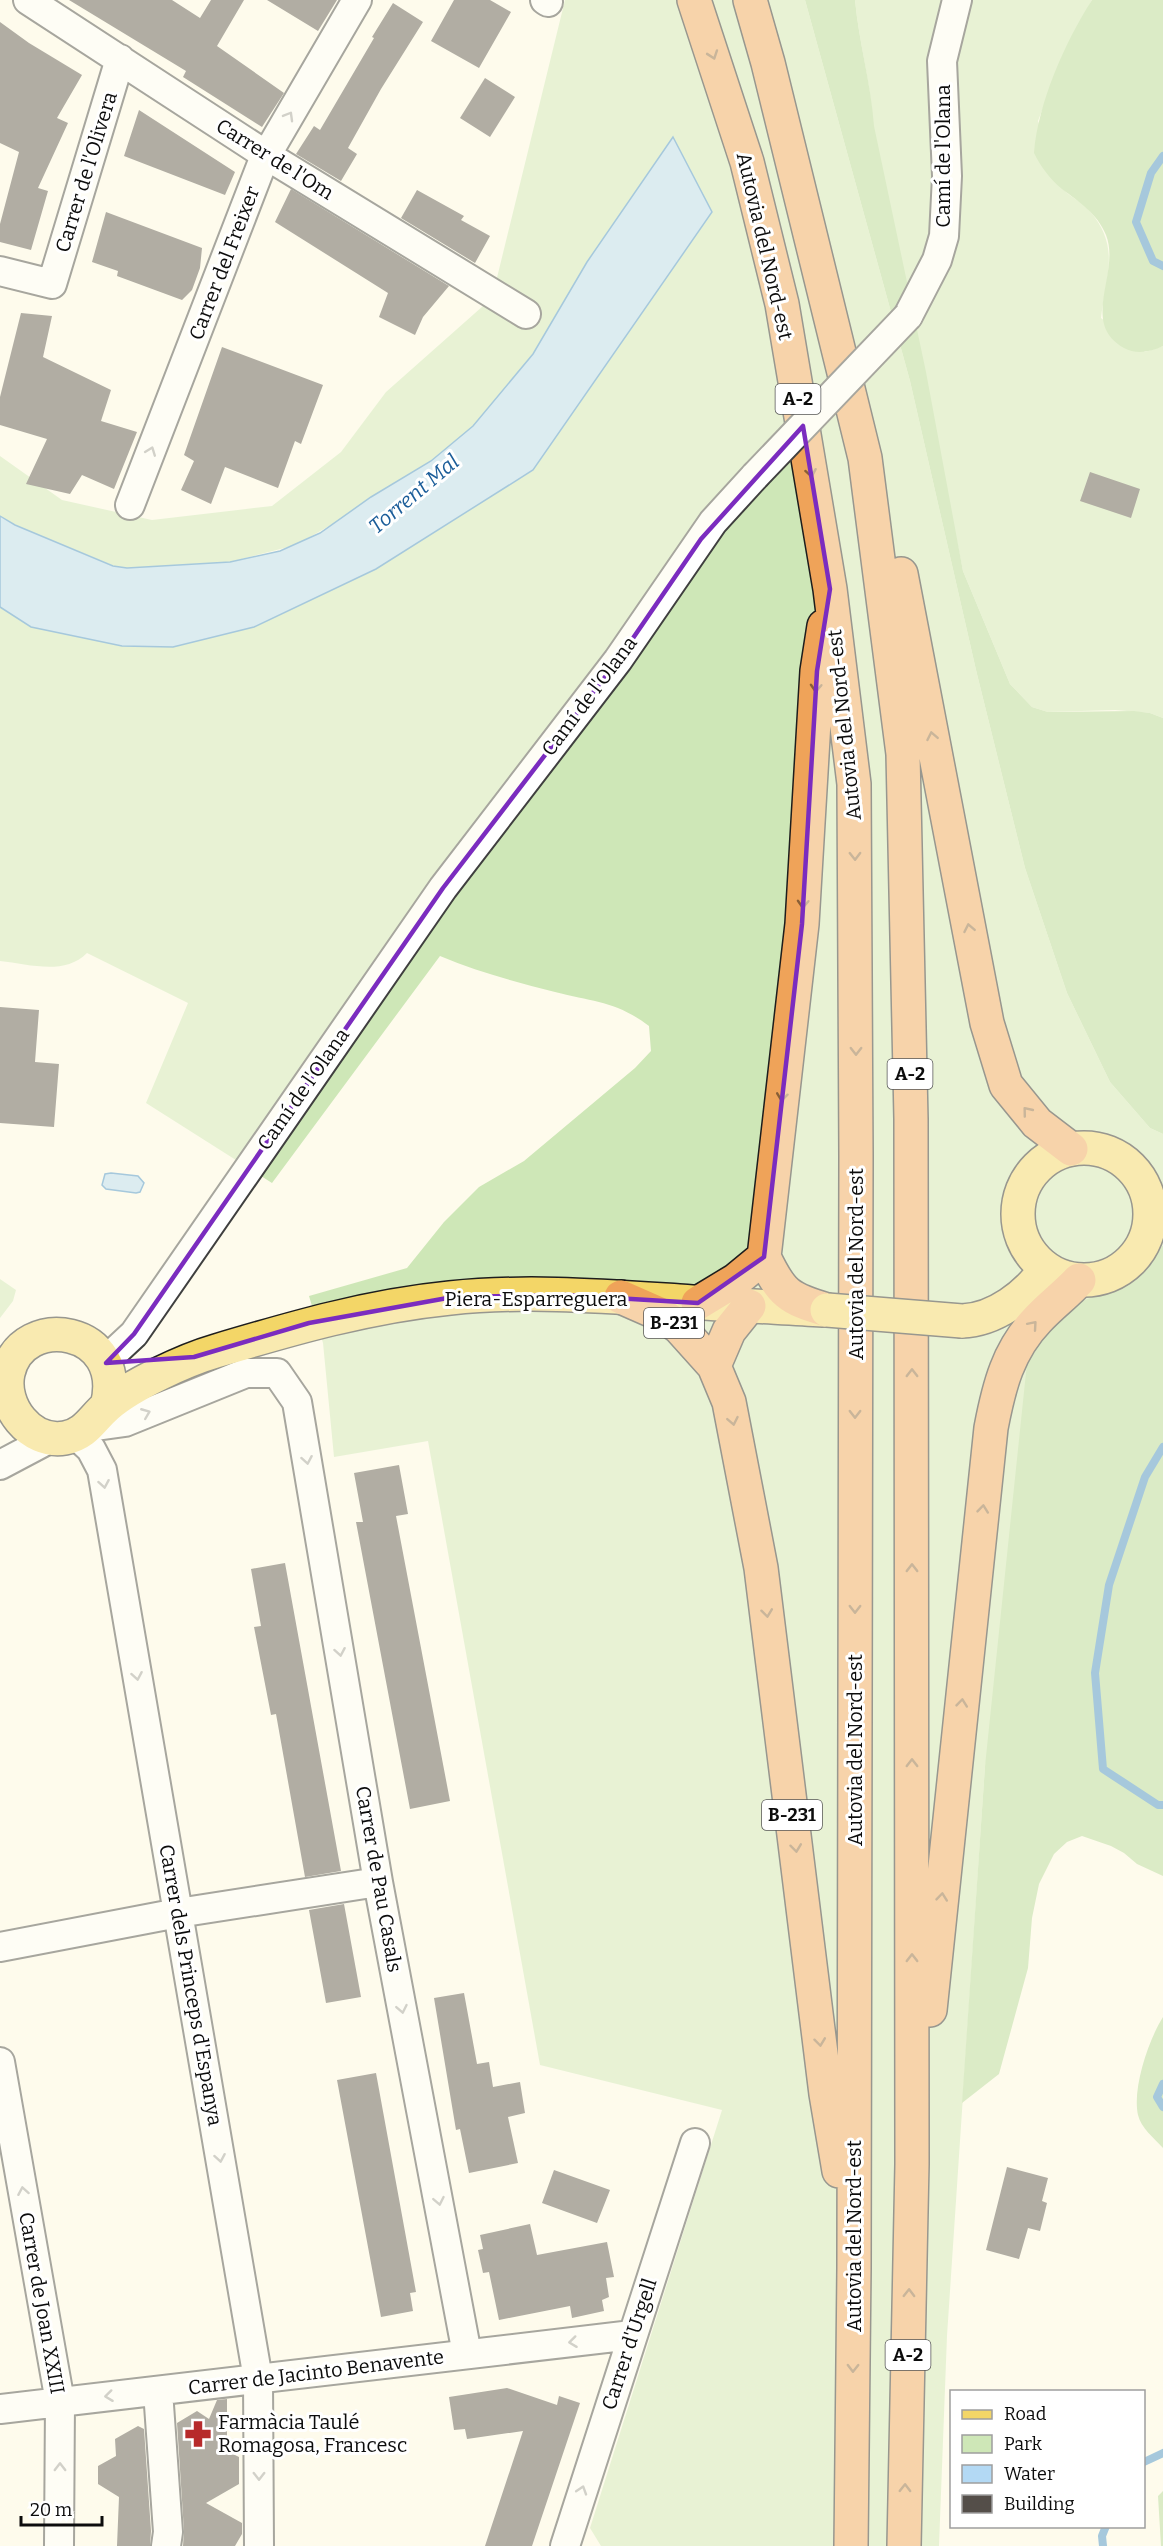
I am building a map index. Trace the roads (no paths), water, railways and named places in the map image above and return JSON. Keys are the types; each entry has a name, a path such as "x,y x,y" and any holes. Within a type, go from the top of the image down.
{"highway":[{"name":"Autovia del Nord-est","path":"694,0 747,162 782,304 830,589 854,784 854,2268 851,2546"},
{"name":"A-2","path":"750,0 768,63 865,458 903,754 911,1119 912,2164 904,2546"},
{"path":"865,458 899,566 987,1023 1006,1085 1037,1123 1071,1149"},
{"path":"811,1310 776,1284 764,1257 802,924 817,671 830,589"},
{"path":"698,1303 736,1280 764,1257"},
{"path":"912,2164 990,1440 997,1396 1006,1365 1020,1340 1039,1317 1064,1297 1079,1280"},
{"name":"B-231","path":"621,1297 662,1315 679,1327 714,1366 729,1402 761,1568 826,2094 854,2268"},
{"path":"714,1366 729,1331 749,1306"}],"main road":[{"path":"1071,1149 1093,1149 1115,1155 1128,1164 1144,1186 1156,1223 1132,1260 1116,1272 1098,1279 1079,1280 1062,1276 1046,1268 1031,1252 1021,1233 1018,1211 1023,1190 1034,1171 1051,1157 1071,1149"},
{"path":"1128,1164 1163,1172"},
{"name":"Piera-Esparreguera","path":"59,1428 194,1357 309,1323 416,1302 492,1295 621,1297 962,1321 986,1317 1008,1305 1038,1279 1046,1268"},
{"path":"68,1335 85,1341 95,1348 105,1362 111,1391 59,1428 13,1411 3,1398 8,1372 16,1356 27,1344 44,1336 68,1335"},
{"name":"Piera-Esparreguera","path":"105,1362 194,1357"}],"street":[{"name":"Carrer de l'Om","path":"28,0 266,155 525,314"},
{"name":"Carrer del Freixer","path":"130,505 266,155 357,0"},
{"name":"Camí de l'Olana","path":"105,1362 134,1334 443,888 618,660 713,522 754,476 908,316 937,260 944,236 947,176 942,61 957,0"},
{"name":"Carrer de l'Olivera","path":"0,272 52,284 120,59"},
{"name":"Carrer de Pau Casals","path":"59,1428 125,1422 246,1373 277,1373 297,1402 378,1882 467,2354"},
{"path":"0,1465 59,1428"},
{"name":"Carrer dels Princeps d'Espanya","path":"59,1428 91,1449 102,1470 258,2379 259,2546"},
{"path":"0,1947 178,1913 378,1882"},
{"name":"Carrer de Joan XXIII","path":"0,2062 60,2402 59,2546"},
{"name":"Carrer d'Urgell","path":"565,2546 695,2142"},
{"name":"Carrer de Jacinto Benavente","path":"0,2409 632,2335"},
{"path":"158,2391 168,2532 166,2546"}],"water":[{"name":"Torrent Mal","path":"673,137 712,212 533,470 376,569 254,627 173,647 122,646 31,627 0,607 0,516 15,525 113,566 127,568 230,562 280,551 320,533 371,497 431,461 473,426 533,354 587,262"},
{"path":"105,1174 138,1176 144,1183 140,1192 106,1189 102,1185"}],"waterway":[{"path":"1163,156 1151,173 1136,222 1153,261 1163,266"},
{"path":"1163,1447 1145,1477 1109,1585 1095,1673 1103,1769 1158,1805 1163,1805"},
{"path":"1163,2084 1157,2097 1163,2107"},
{"path":"1145,2462 1163,2453"},
{"path":"1103,2546 1102,2536 1105,2528"}],"place":[{"name":"Farmàcia Taulé Romagosa, Francesc","path":"198,2434"}]}
